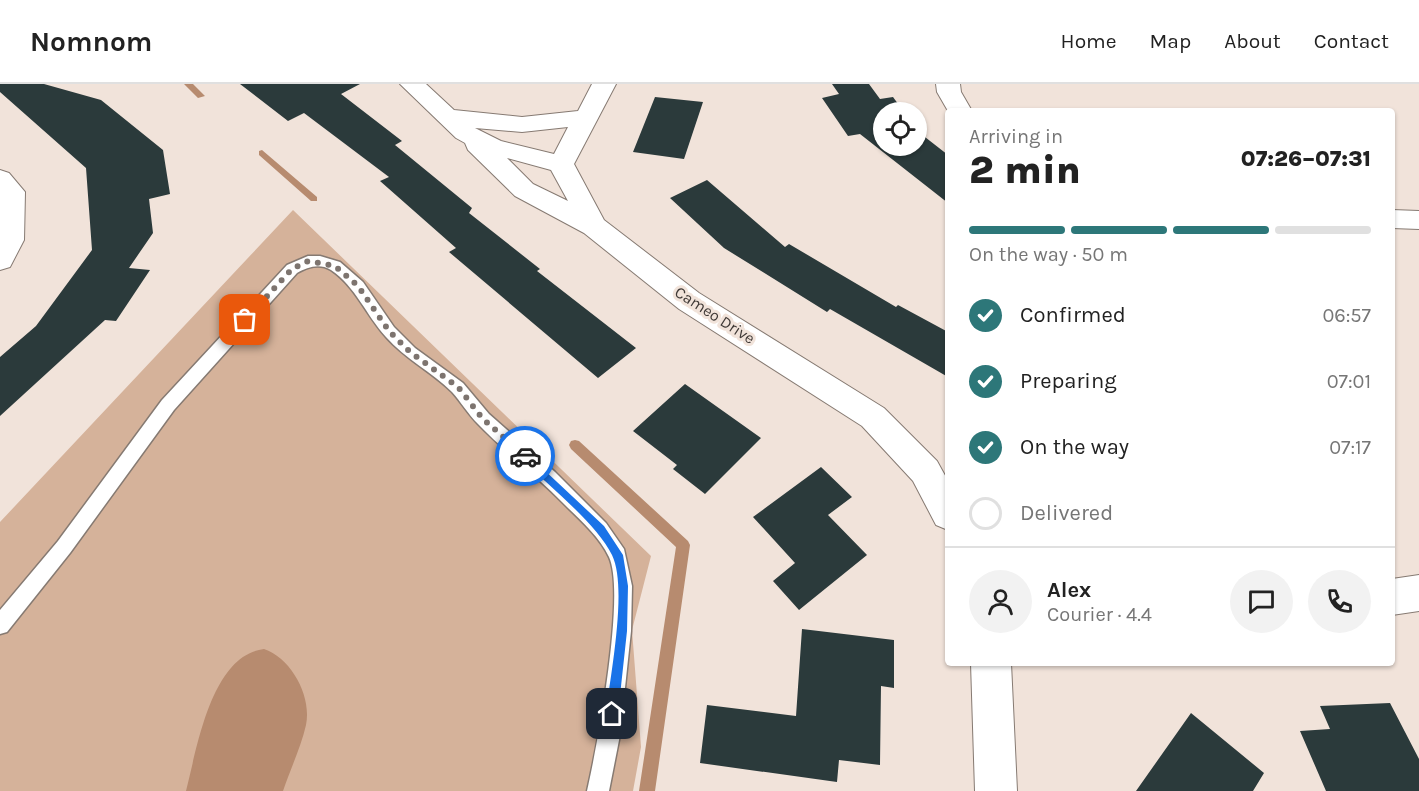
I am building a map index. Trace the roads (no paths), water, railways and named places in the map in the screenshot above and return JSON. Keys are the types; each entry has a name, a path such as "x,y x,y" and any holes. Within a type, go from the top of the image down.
{"street":[{"path":"412,84 524,190 594,226"},
{"path":"465,133 492,147 561,164 604,84"},
{"path":"948,84 949,92 958,108"},
{"path":"442,114 482,123 519,126 548,125 587,116"},
{"name":"Cameo Drive","path":"561,164 594,226 689,301 873,417 925,471 945,508"},
{"path":"0,179 12,192 10,240 0,260"},
{"path":"1395,219 1419,220"},
{"path":"1395,597 1419,593"},
{"path":"992,666 996,791"}],"lane":[{"path":"0,625 64,547 168,405 292,269 308,261 320,261 335,266 358,286 389,331 410,352 458,387 483,419 549,477 600,529 618,555 623,586 621,631 610,735 598,791"}],"waterway":[{"path":"188,84 201,96"},
{"path":"262,153 314,199"},
{"path":"575,445 683,545 647,791"}]}
